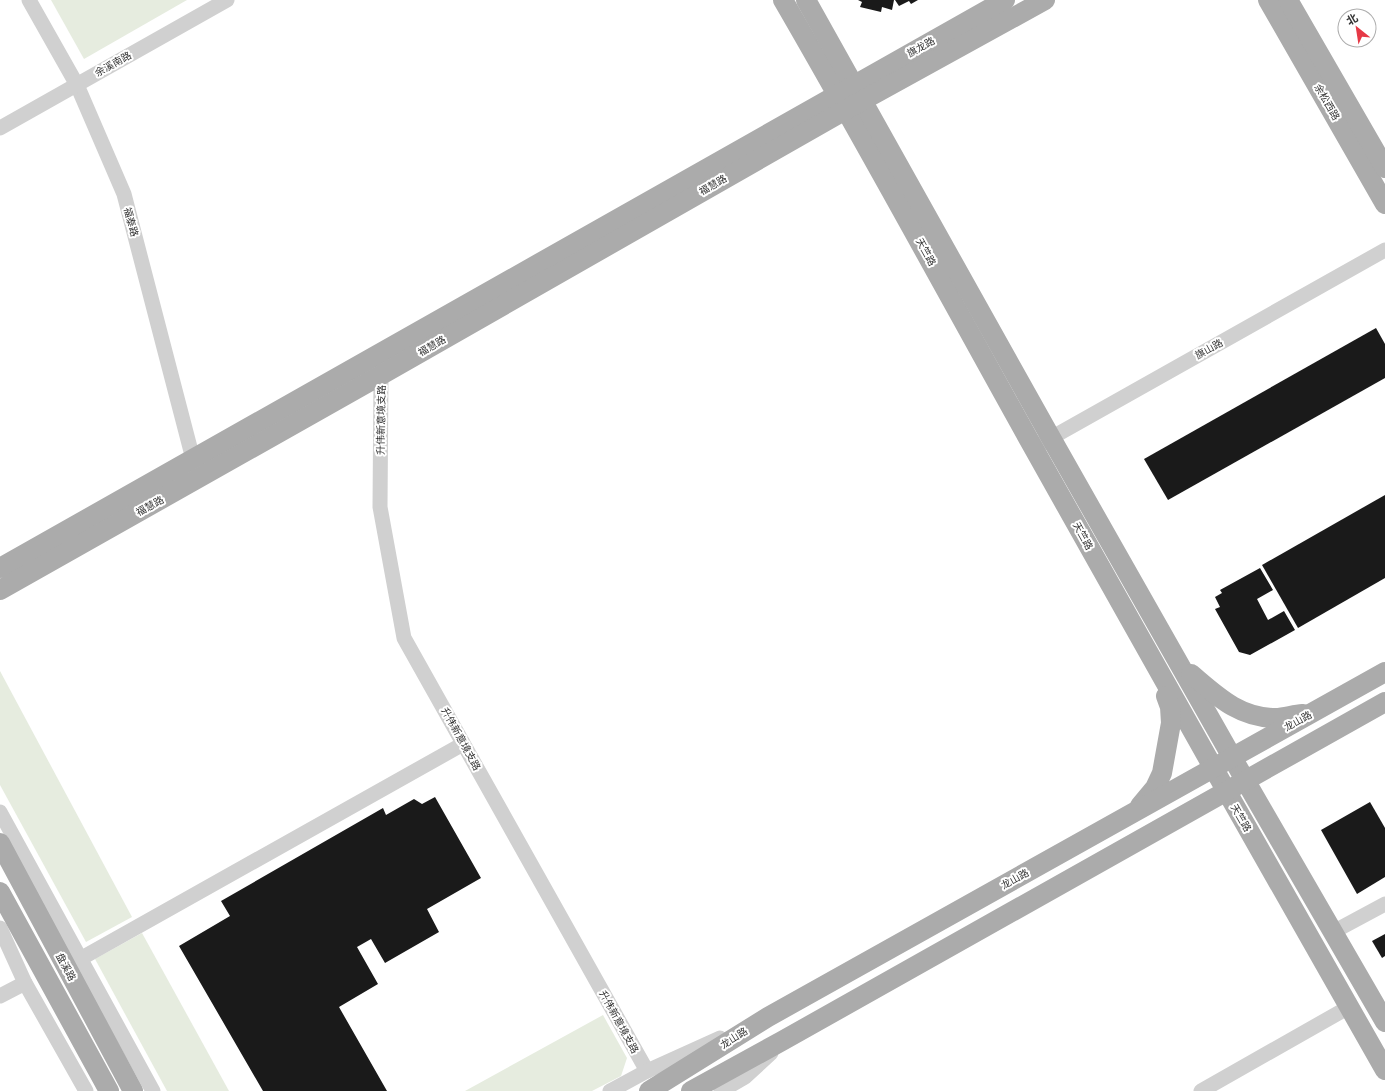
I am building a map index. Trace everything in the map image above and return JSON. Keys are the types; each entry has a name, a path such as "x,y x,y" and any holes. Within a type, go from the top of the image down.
{"main road":[{"name":"天竺路","path":"784,0 850,97 1050,438 1385,1022"},
{"name":"天竺路","path":"806,0 850,97 1034,448 1213,769 1385,1070"},
{"name":"旗龙路","path":"850,97 1005,0"},
{"path":"850,97 1045,0"},
{"name":"余松西路","path":"1268,0 1385,204"},
{"name":"余松西路","path":"1288,0 1385,168"},
{"name":"福慧路","path":"0,590 381,375 850,97"},
{"name":"福慧路","path":"0,568 193,459 850,97"},
{"path":"1132,814 1156,788 1162,773 1171,723 1170,707 1154,662"},
{"path":"1180,666 1220,700 1255,715 1276,718 1315,712"},
{"name":"龙山路","path":"649,1091 768,1017 1385,672"},
{"path":"691,1091 1385,702"},
{"name":"盘溪路","path":"0,843 133,1091"},
{"path":"0,892 109,1091"}],"street":[{"name":"福泰路","path":"29,0 77,84 124,194 193,459"},
{"name":"余溪南路","path":"0,128 227,0"},
{"name":"旗山路","path":"1034,448 1385,250"},
{"name":"升伟新意境支路","path":"381,375 380,508 404,638 647,1071"},
{"path":"80,959 463,744"},
{"path":"0,812 153,1091"},
{"path":"1333,932 1385,904"},
{"path":"0,928 25,983 86,1091"},
{"path":"0,996 25,983"},
{"path":"1201,1091 1349,1007"},
{"path":"610,1091 647,1071 768,1017"},
{"path":"721,1091 745,1078 782,1041"}],"shaded area":[{"path":"51,0 187,0 84,59"},
{"path":"0,671 132,917 86,942 0,785"},
{"path":"142,933 229,1091 167,1091 95,959"},
{"path":"603,1015 627,1058 621,1076 592,1091 465,1091"}],"building":[{"path":"858,0 894,0 892,10 882,7 881,12 860,7 862,2"},
{"path":"895,0 918,0 911,4 909,1 899,6"},
{"path":"1376,328 1385,344 1385,378 1168,500 1144,459"},
{"path":"1385,495 1385,578 1298,628 1262,565"},
{"path":"1260,568 1273,590 1257,599 1268,620 1284,611 1295,630 1250,655 1239,652 1215,609 1220,607 1215,597 1222,593 1220,590"},
{"path":"435,797 481,878 427,909 439,932 385,963 371,939 357,947 378,984 339,1007 387,1091 263,1091 179,946 230,916 221,901 383,808 386,815 414,799 422,804"},
{"path":"1370,802 1385,828 1385,877 1357,894 1321,830"},
{"path":"1385,934 1385,956 1382,958 1372,941"}]}
